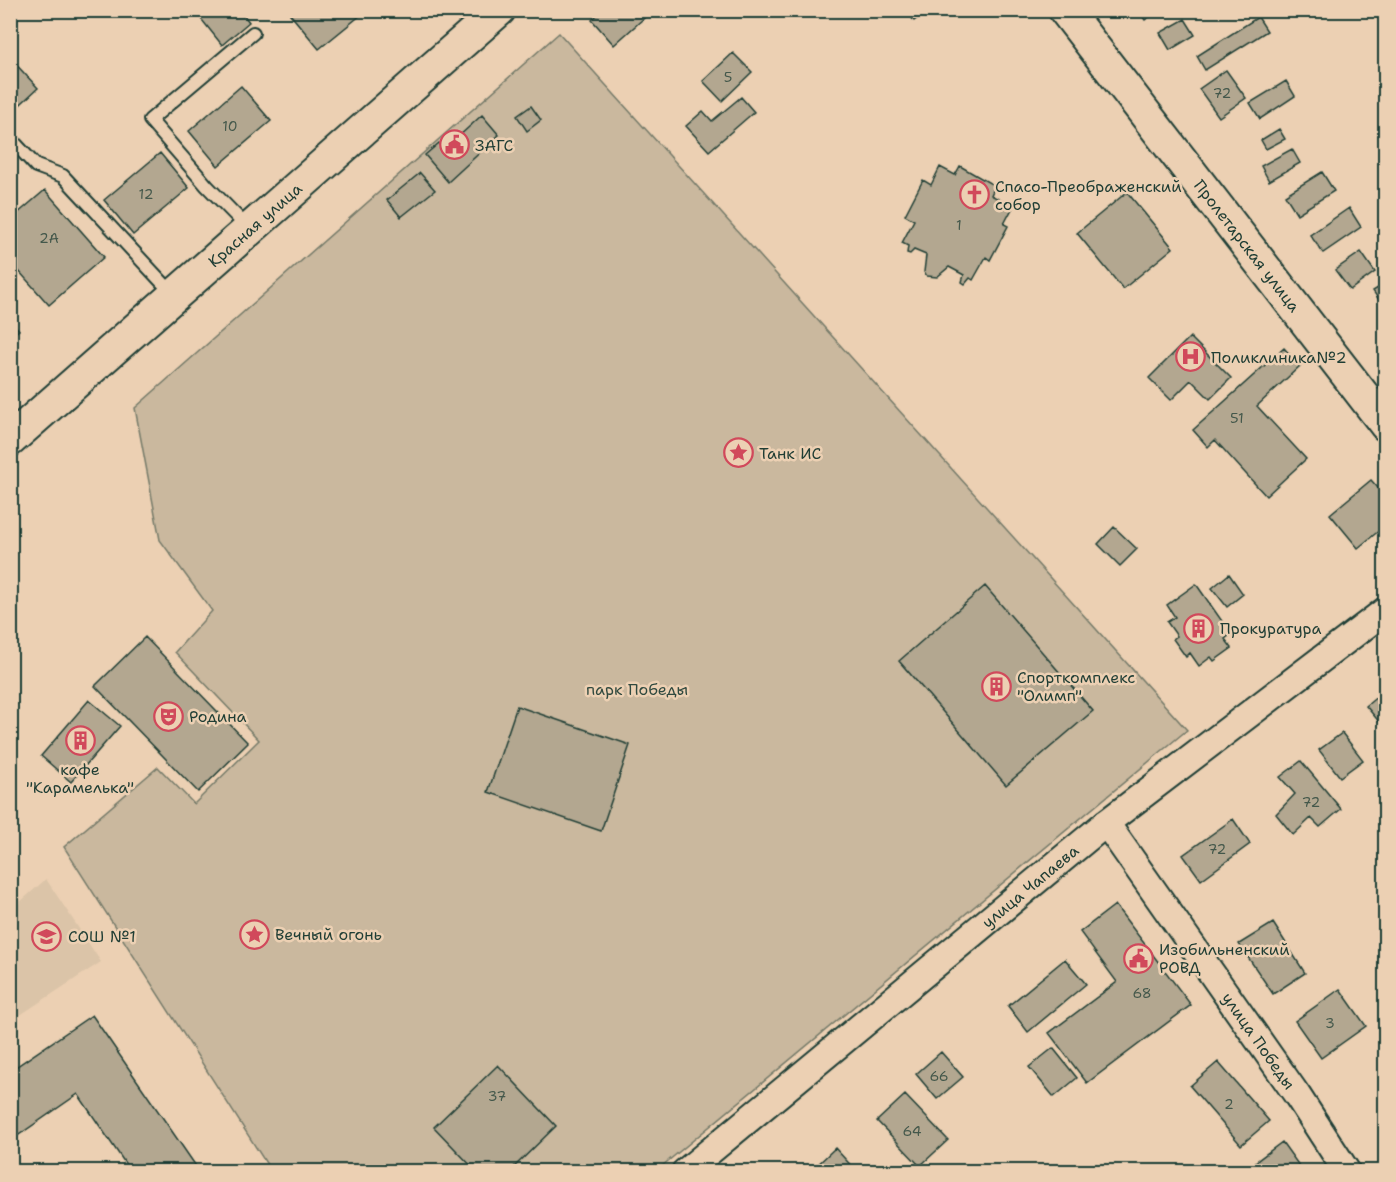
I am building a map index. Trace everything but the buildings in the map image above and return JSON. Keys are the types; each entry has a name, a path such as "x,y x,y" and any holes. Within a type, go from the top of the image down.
{"street":[{"name":"Красная улица","path":"10,441 499,10"},
{"name":"Пролетарская улица","path":"1065,10 1386,425"},
{"name":"улица Чапаева","path":"687,1171 1106,823 1386,610"},
{"name":"улица Победы","path":"1106,823 1297,1095 1347,1172"}],"lane":[{"path":"250,230 207,186 150,120 253,33"},
{"path":"10,138 36,166 63,176 175,296"}],"shaded area":[{"name":"СОШ №1","path":"46,879 101,962 11,1021 11,910"}],"green space":[{"name":"парк Победы","path":"559,33 1187,730 656,1171 271,1171 64,847 158,767 194,804 259,740 175,652 212,611 160,540 135,408"}],"place":[{"name":"ЗАГС","path":"454,145"},
{"name":"Спасо-Преображенский собор","path":"974,195"},
{"name":"Поликлиника№2","path":"1190,357"},
{"name":"Танк ИС","path":"738,453"},
{"name":"Прокуратура","path":"1199,628"},
{"name":"Спорткомплекс \"Олимп\"","path":"996,686"},
{"name":"Родина","path":"168,716"},
{"name":"кафе \"Карамелька\"","path":"80,741"},
{"name":"Вечный огонь","path":"254,934"},
{"name":"СОШ №1","path":"47,936"},
{"name":"Изобильненский РОВД","path":"1138,958"}]}
